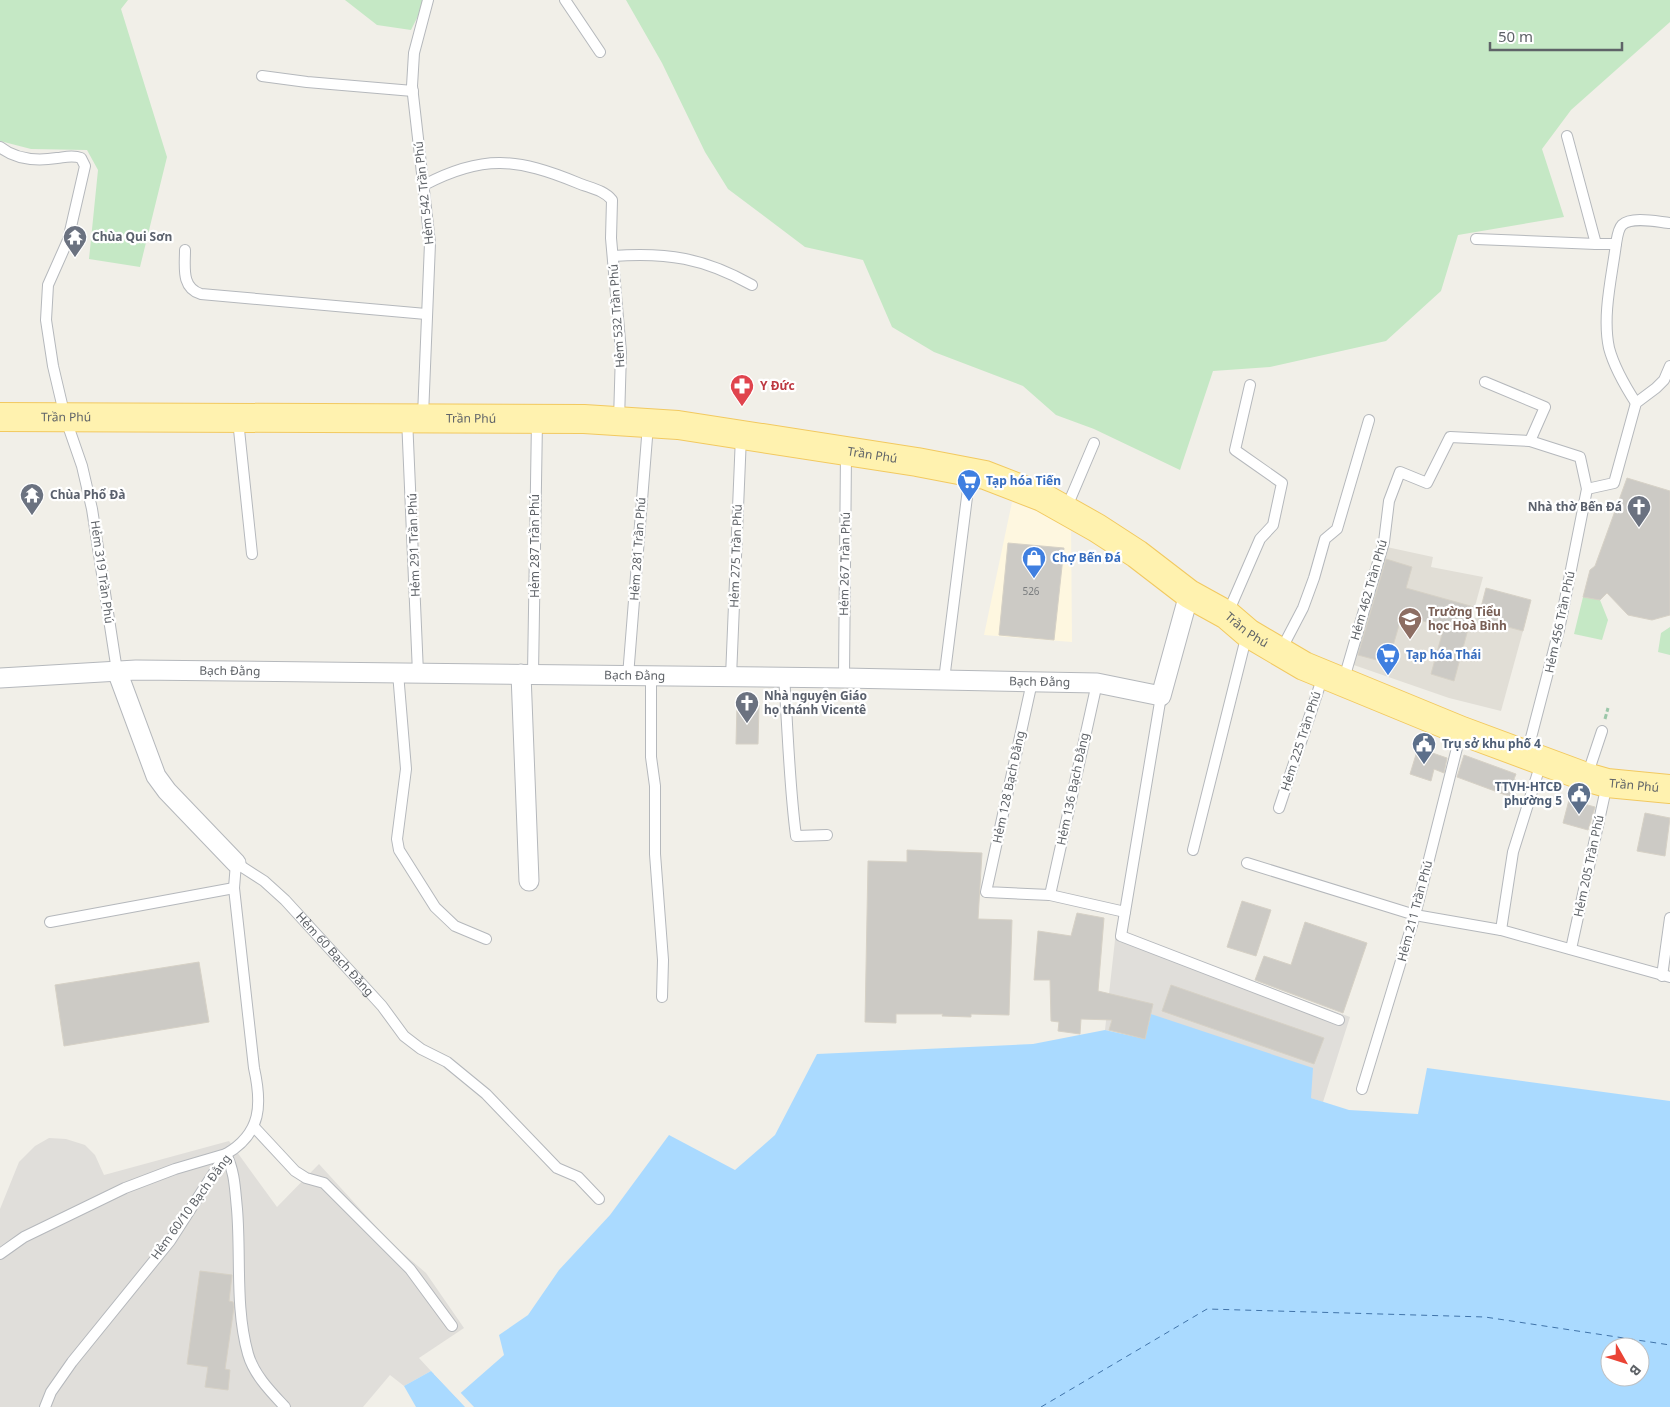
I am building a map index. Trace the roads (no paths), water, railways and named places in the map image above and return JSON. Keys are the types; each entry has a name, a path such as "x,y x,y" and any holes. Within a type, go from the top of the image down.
{"main road":[{"name":"Trần Phú","path":"0,417 415,417 619,421 741,435 985,475 1042,497 1065,510 1137,554 1189,594 1227,616 1248,633 1279,653 1332,679 1462,731 1597,780 1670,789"}],"street":[{"path":"1161,696 1189,594"},
{"name":"Bạch Đằng","path":"0,678 146,670 784,677 1097,683 1161,696"},
{"name":"Hẻm 60 Bạch Đằng","path":"118,671 156,776 236,863"},
{"path":"527,674 529,881"}],"lane":[{"name":"Hẻm 542 Trần Phú","path":"415,417 426,314 430,243 413,91 414,53 428,0"},
{"path":"565,0 600,52"},
{"path":"262,76 307,82 413,91"},
{"path":"1567,136 1596,244"},
{"name":"Hẻm 319 Trần Phú","path":"0,147 19,157 32,160 74,155 81,158 85,166 68,240 53,270 45,300 47,336 65,417 82,466 92,509 118,671"},
{"name":"Hẻm 532 Trần Phú","path":"424,185 449,172 475,164 502,161 531,167 607,194 612,200 611,238 621,352 619,421"},
{"path":"1636,403 1613,360 1607,332 1616,244 1620,229 1625,223 1639,221 1670,223"},
{"path":"1476,239 1616,244"},
{"path":"186,250 186,279 194,292 201,294 426,314"},
{"path":"613,256 652,254 684,257 709,264 752,285"},
{"path":"1587,490 1614,483 1636,403 1656,388 1669,370"},
{"path":"1486,382 1546,407 1530,442"},
{"path":"1227,616 1260,539 1272,525 1282,483 1235,450 1250,384"},
{"path":"238,416 252,554"},
{"name":"Hẻm 291 Trần Phú","path":"415,417 418,673"},
{"name":"Hẻm 287 Trần Phú","path":"527,674 537,418"},
{"path":"1279,653 1303,608 1314,578 1324,539 1337,529 1369,420"},
{"name":"Hẻm 281 Trần Phú","path":"628,676 648,423"},
{"name":"Hẻm 275 Trần Phú","path":"731,677 741,435"},
{"name":"Hẻm 462 Trần Phú","path":"1332,679 1384,542 1389,501 1400,472 1427,483 1450,438 1530,442 1580,457 1587,490"},
{"path":"1065,510 1094,444"},
{"name":"Hẻm 267 Trần Phú","path":"844,678 846,451"},
{"path":"944,680 970,472"},
{"name":"Hẻm 456 Trần Phú","path":"1501,930 1513,852 1587,490"},
{"path":"1193,850 1242,663 1248,633"},
{"path":"398,673 406,769 397,839 399,850 435,907 455,926 486,939"},
{"path":"651,676 651,758 654,786 655,854 663,960 662,997"},
{"path":"784,677 789,734 790,796 796,836 827,835"},
{"name":"Hẻm 225 Trần Phú","path":"1279,808 1332,679"},
{"name":"Hẻm 128 Bạch Đằng","path":"1032,682 986,892 1050,895"},
{"name":"Hẻm 136 Bạch Đằng","path":"1050,895 1097,683"},
{"path":"1161,696 1121,936 1339,1020"},
{"name":"Hẻm 205 Trần Phú","path":"1571,949 1597,780 1602,730"},
{"name":"Hẻm 211 Trần Phú","path":"1362,1089 1415,915 1462,731"},
{"path":"236,863 234,888 254,1068 259,1090 255,1128 295,1171 306,1178 324,1183 410,1269 452,1326"},
{"name":"Hẻm 60 Bạch Đằng","path":"236,863 264,881 285,900 376,1000 404,1036 421,1049 447,1062 486,1094 556,1168 578,1177 599,1199"},
{"path":"1247,864 1415,915 1501,930 1666,976 1670,918"},
{"path":"50,922 234,888"},
{"path":"1050,895 1125,912"},
{"name":"Hẻm 60/10 Bạch Đằng","path":"45,1407 51,1392 72,1362 170,1241 226,1154 240,1146 255,1128"},
{"path":"0,1254 24,1237 125,1188 175,1169 226,1154 233,1168 242,1318 248,1356 266,1387 285,1407"}],"water":[{"path":"1151,1014 1313,1068 1311,1098 1349,1110 1418,1114 1427,1068 1670,1101 1670,1407 416,1407 404,1386 431,1371 456,1397 504,1355 499,1335 528,1315 559,1270 610,1215 669,1135 735,1170 775,1135 817,1054 1033,1044 1105,1030 1145,1039"}],"place":[{"name":"Chùa Qui Sơn","path":"75,258"},
{"name":"Y Đức","path":"742,407"},
{"name":"Tạp hóa Tiến","path":"969,502"},
{"name":"Chùa Phổ Đà","path":"32,516"},
{"name":"Nhà thờ Bến Đá","path":"1639,528"},
{"name":"Chợ Bến Đá","path":"1034,579"},
{"name":"Trường Tiểu học Hoà Bình","path":"1410,640"},
{"name":"Tạp hóa Thái","path":"1388,676"},
{"name":"Nhà nguyện Giáo họ thánh Vicentê","path":"747,724"},
{"name":"Trụ sở khu phố 4","path":"1424,765"},
{"name":"TTVH-HTCĐ phường 5","path":"1579,815"}]}
